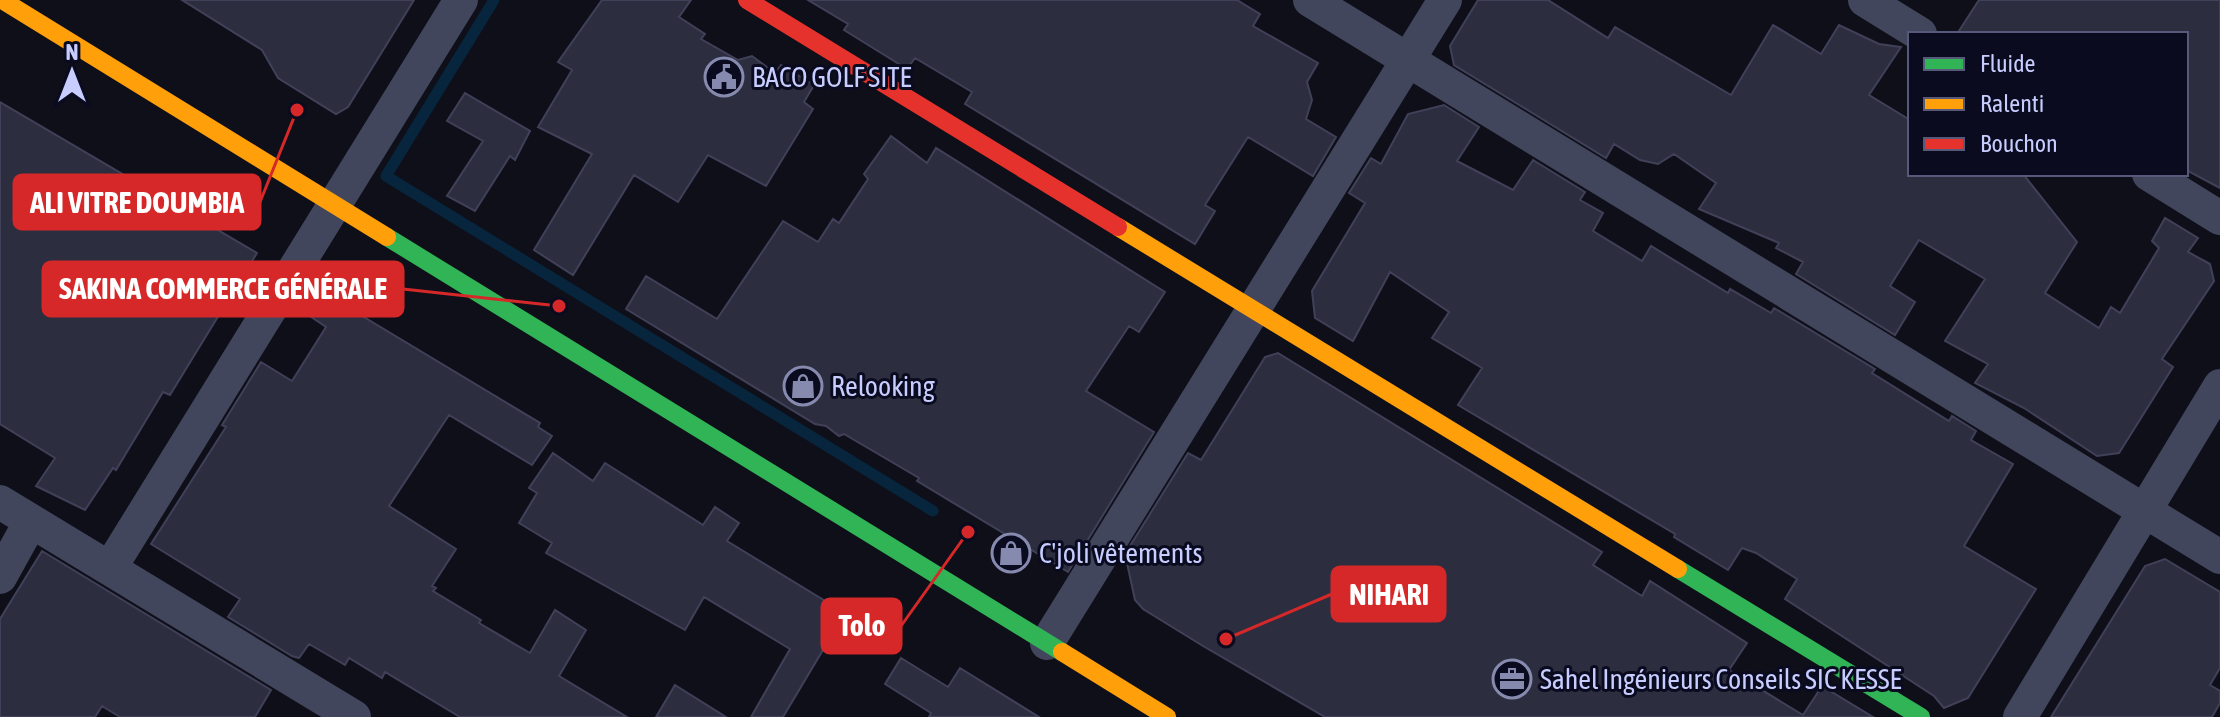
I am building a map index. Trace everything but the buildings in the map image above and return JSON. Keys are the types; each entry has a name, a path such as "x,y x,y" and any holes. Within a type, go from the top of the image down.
{"main road":[{"path":"2,0 1047,643 1130,708 1167,717"},
{"path":"747,0 1921,717"}],"street":[{"path":"110,568 461,0"},
{"path":"1310,0 2220,557"},
{"path":"1047,643 1445,0"},
{"path":"1865,0 1917,32"},
{"path":"2152,176 2220,218"},
{"path":"2020,717 2220,386"},
{"path":"0,502 110,568 312,706 354,717"},
{"path":"0,577 31,521"}],"waterway":[{"path":"494,0 386,176 933,511"}],"traffic: fast":[{"path":"387,237 1062,652"},
{"path":"1678,569 1921,717"}],"traffic: slow":[{"path":"2,0 387,237"},
{"path":"1118,227 1678,569"},
{"path":"1062,652 1167,717"}],"traffic: jam":[{"path":"747,0 1118,227"}],"place":[{"name":"BACO GOLF SITE","path":"724,77"},
{"name":"ALI VITRE DOUMBIA","path":"297,110"},
{"name":"SAKINA COMMERCE GÉNÉRALE","path":"559,306"},
{"name":"Relooking","path":"803,386"},
{"name":"Tolo","path":"968,532"},
{"name":"C'joli vêtements","path":"1011,553"},
{"name":"NIHARI","path":"1226,639"},
{"name":"Sahel Ingénieurs Conseils SIC KESSE","path":"1512,679"}]}
